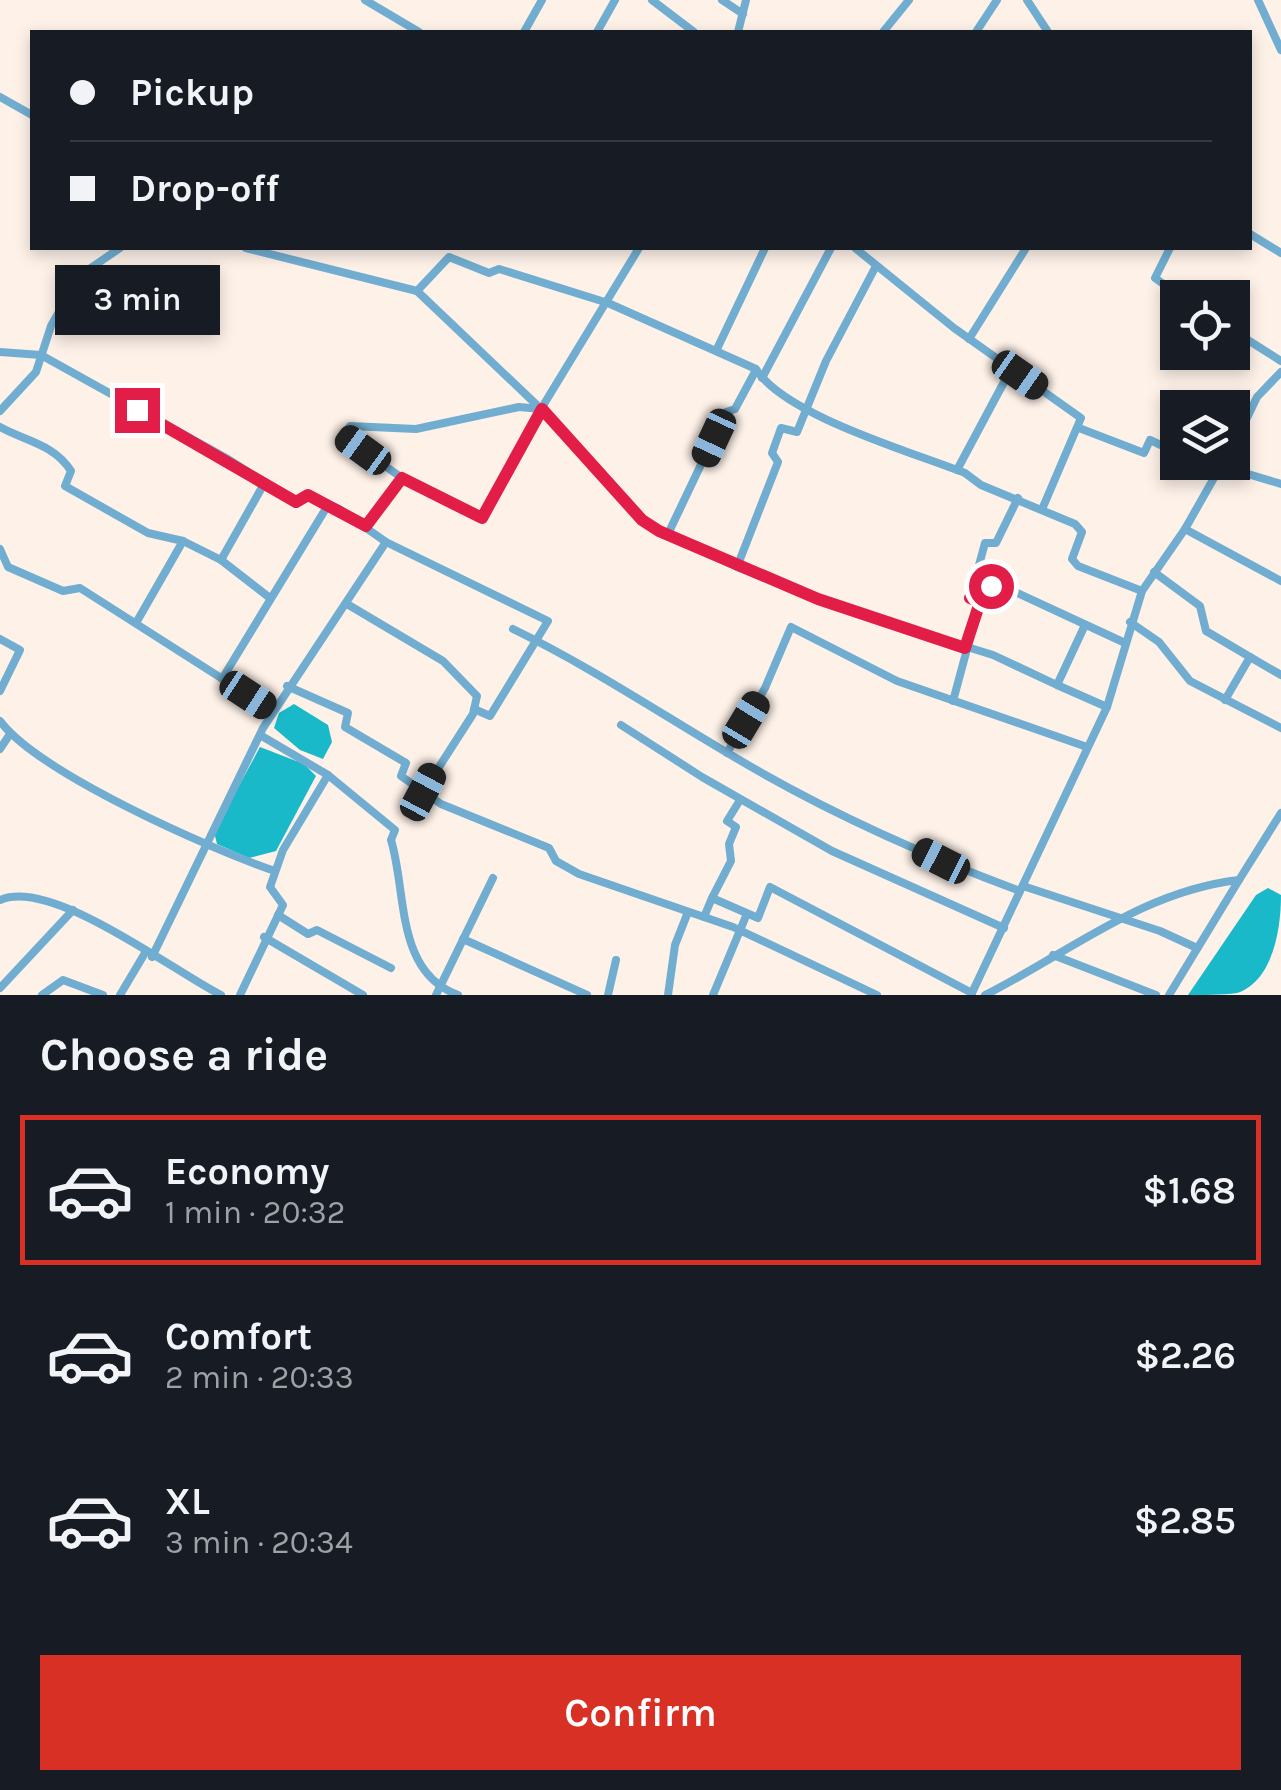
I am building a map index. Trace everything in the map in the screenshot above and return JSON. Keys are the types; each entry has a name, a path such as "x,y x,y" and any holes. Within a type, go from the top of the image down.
{"street":[{"path":"365,0 416,30"},
{"path":"525,30 542,0"},
{"path":"598,30 614,0"},
{"path":"652,0 691,30"},
{"path":"722,0 743,14"},
{"path":"739,30 746,0"},
{"path":"885,30 909,0"},
{"path":"977,30 997,0"},
{"path":"1028,0 1047,30"},
{"path":"1258,0 1281,50"},
{"path":"0,96 30,115"},
{"path":"1252,235 1281,253"},
{"path":"0,410 36,372 51,326 80,276 117,250"},
{"path":"254,250 418,291 542,409 642,520 668,534 738,567 1014,663 1106,706"},
{"path":"542,409 518,407 416,429 350,426 342,436 402,478 482,518 638,250"},
{"path":"716,352 764,250"},
{"path":"668,534 726,412 735,409 759,374 831,250"},
{"path":"857,250 969,339 1081,418 1043,508"},
{"path":"969,339 1025,250"},
{"path":"1160,282 1154,278 1169,250"},
{"path":"418,291 450,252 489,273 498,269 608,302 759,374 767,387 808,411 1043,508 1082,532 1072,559 1078,566 1142,591"},
{"path":"738,567 778,462 772,453 782,428 797,432 826,361 876,266"},
{"path":"1250,341 1281,361"},
{"path":"0,352 41,356 296,502 308,495 366,526 386,542 548,621 490,716 474,709"},
{"path":"957,470 1011,369"},
{"path":"1250,412 1257,397 1281,372"},
{"path":"0,428 44,446 65,461 71,470 65,486 148,533 183,541 221,560 270,598"},
{"path":"1079,428 1144,453 1150,440 1160,445"},
{"path":"1250,474 1281,484"},
{"path":"366,526 402,478"},
{"path":"712,898 758,918 770,887 833,917 858,937 971,994 1106,706 1142,591 1186,529 1214,480"},
{"path":"221,560 265,482"},
{"path":"953,701 980,602 970,598 984,543 996,543 1018,498"},
{"path":"222,679 328,505"},
{"path":"1186,529 1281,582"},
{"path":"136,623 183,541"},
{"path":"120,995 148,955 288,686 386,542"},
{"path":"0,549 8,566 63,591 80,588 273,712"},
{"path":"1154,572 1200,606 1206,631 1281,675"},
{"path":"976,582 1011,590 1124,642"},
{"path":"347,604 443,662 476,696 474,709 423,792"},
{"path":"1130,622 1159,642 1190,681 1281,728"},
{"path":"1057,685 1084,625"},
{"path":"727,753 765,688 792,627 897,681 1086,747"},
{"path":"513,629 727,753 941,861 1121,918 1197,948"},
{"path":"0,638 20,650 0,692"},
{"path":"1226,700 1250,657"},
{"path":"288,686 348,714 345,727 406,762 401,776 423,792 549,848 556,861 578,874 738,930 877,995"},
{"path":"0,721 10,734 133,809 275,871"},
{"path":"621,725 740,800 871,870 1004,928"},
{"path":"0,750 10,734"},
{"path":"260,735 328,775 395,830 391,840 398,865 406,935 438,992"},
{"path":"240,995 264,937 283,905 270,887 275,871 328,775"},
{"path":"704,917 730,861 730,840 736,827 727,821 740,800"},
{"path":"1170,995 1281,813"},
{"path":"438,992 493,878"},
{"path":"985,995 1121,918 1187,888 1238,880"},
{"path":"0,900 38,898 73,910 221,995"},
{"path":"0,988 73,910"},
{"path":"668,995 675,945 688,912"},
{"path":"278,915 308,934 317,930 391,968"},
{"path":"713,995 746,916"},
{"path":"264,937 363,995"},
{"path":"463,939 588,995"},
{"path":"1053,955 1156,995"},
{"path":"608,995 616,960"},
{"path":"42,995 63,980 103,995"},
{"path":"438,992 458,995"}],"water":[{"path":"294,704 328,725 332,742 323,759 300,750 274,728 279,713"},
{"path":"260,747 304,764 316,776 276,851 249,858 217,844 214,832"},
{"path":"1268,888 1281,895 1279,923 1267,966 1259,977 1237,993 1188,995 1256,895"}],"route":[{"path":"137,410 226,458 296,502 308,495 366,526 402,478 482,518 542,409 642,520 734,566 842,608 965,648 980,602 970,598 976,582 991,586"}]}
